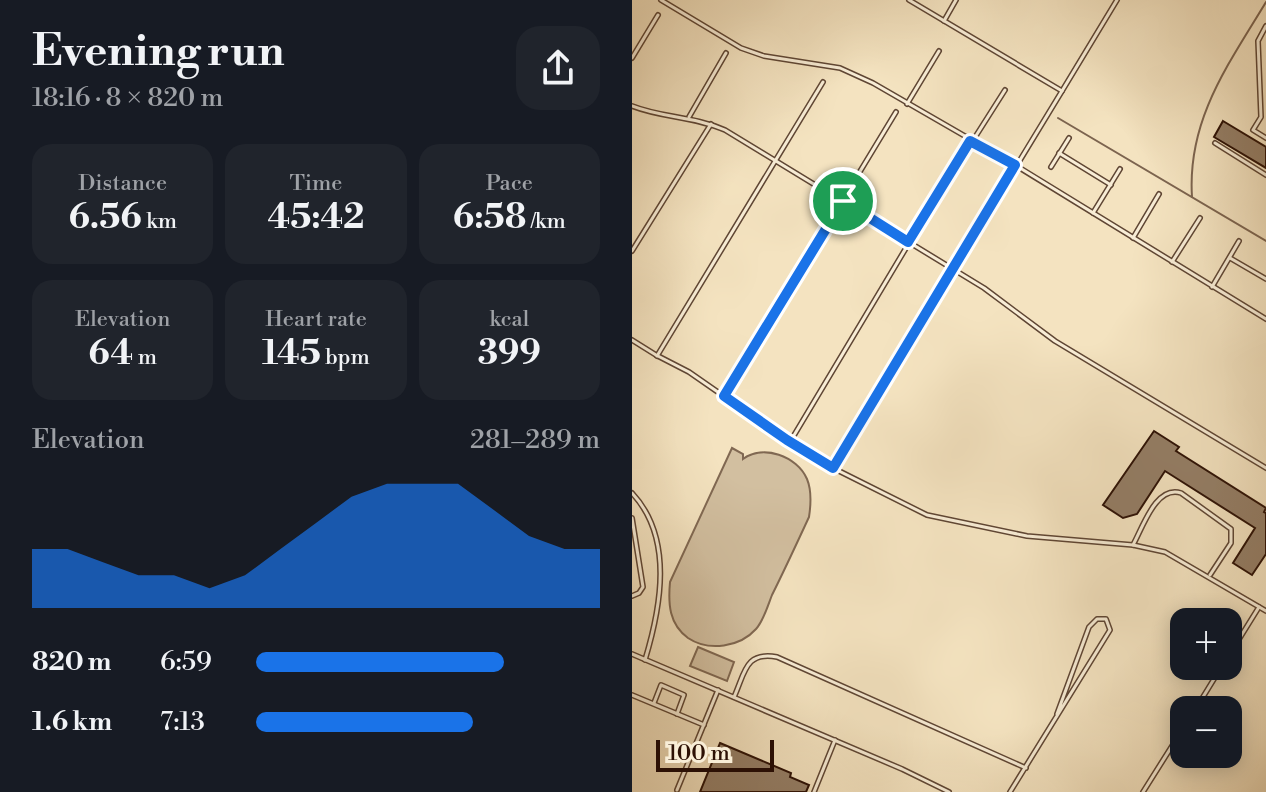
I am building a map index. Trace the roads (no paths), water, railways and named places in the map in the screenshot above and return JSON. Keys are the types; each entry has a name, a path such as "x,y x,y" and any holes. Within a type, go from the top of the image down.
{"lane":[{"path":"661,0 741,48 764,56 840,68 873,83 1015,165 1266,319"},
{"path":"909,0 1062,91"},
{"path":"944,21 956,0"},
{"path":"833,468 1117,0"},
{"path":"632,58 658,15"},
{"path":"1266,26 1258,41 1261,117 1253,130 1266,138"},
{"path":"907,104 939,51"},
{"path":"689,117 726,53"},
{"path":"657,356 823,82"},
{"path":"790,442 908,242 1005,90"},
{"path":"632,107 689,117 725,130 952,268 1012,307 1055,341 1266,468"},
{"path":"724,396 896,112"},
{"path":"632,251 711,124"},
{"path":"1051,167 1069,138"},
{"path":"1215,143 1266,175"},
{"path":"1059,153 1111,185"},
{"path":"1093,213 1120,169"},
{"path":"1133,238 1159,194"},
{"path":"1172,262 1200,218"},
{"path":"1212,287 1239,241"},
{"path":"1230,258 1266,279"},
{"path":"632,340 689,372 833,468 927,515 1027,536 1133,545 1165,552 1266,611"},
{"path":"1133,545 1157,501 1173,490 1181,493 1231,529 1231,543 1209,577"},
{"path":"632,493 648,515 655,532 660,571 658,618 645,660"},
{"path":"632,518 643,587 632,596"},
{"path":"1242,634 1259,607"},
{"path":"1010,792 1110,630 1106,619 1097,619 1089,627 1057,714"},
{"path":"632,654 949,792"},
{"path":"734,697 755,656 764,654 777,657 1026,768"},
{"path":"653,704 661,685 684,695 677,714"},
{"path":"677,790 718,690"},
{"path":"632,695 704,725"},
{"path":"814,792 835,740"},
{"path":"1143,792 1170,749"}],"waterway":[{"path":"1192,197 1192,169 1203,118 1225,71 1266,2"},
{"path":"1058,118 1266,241"}]}
